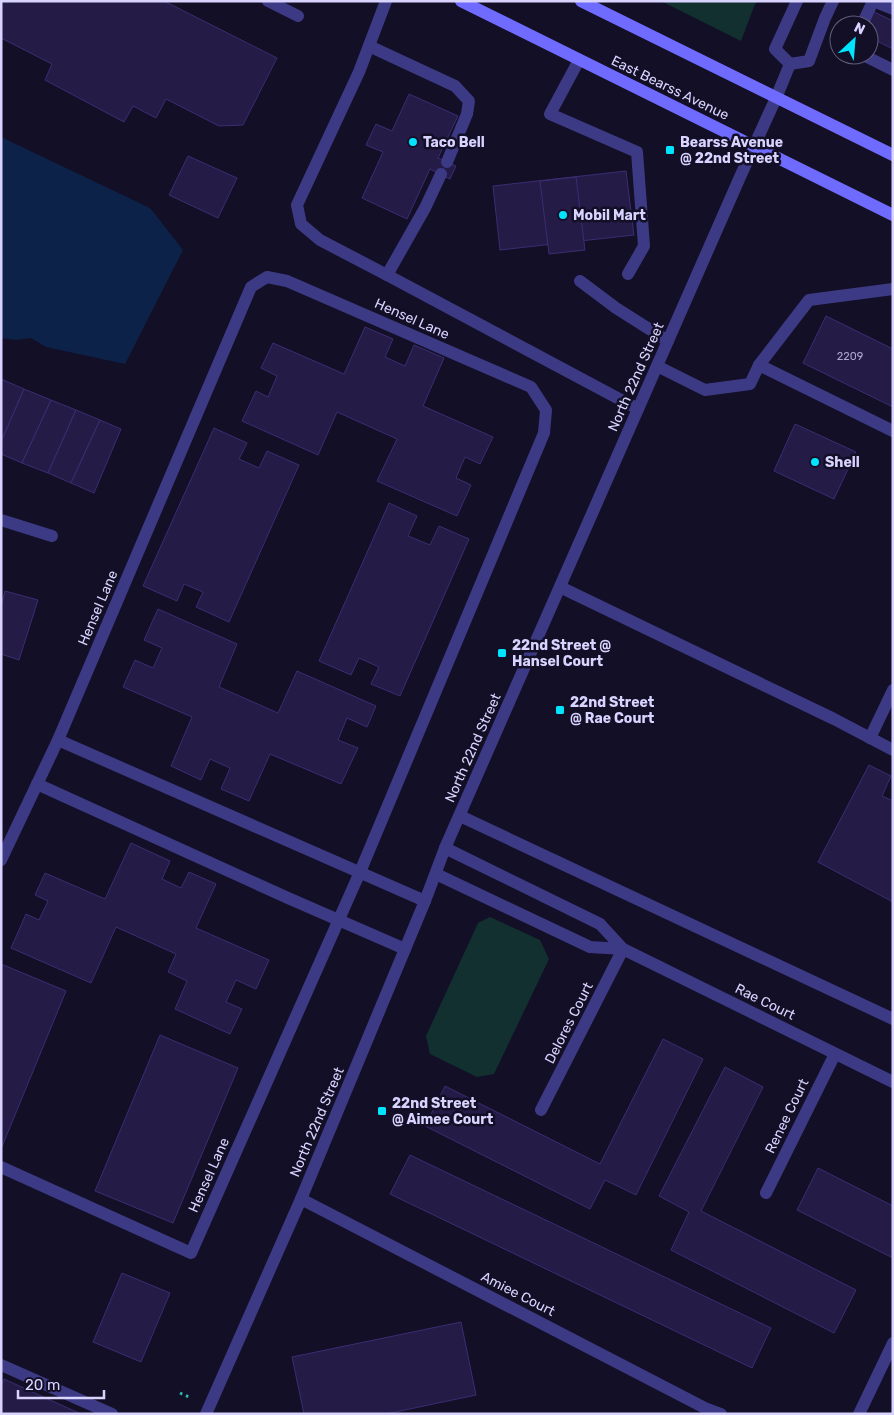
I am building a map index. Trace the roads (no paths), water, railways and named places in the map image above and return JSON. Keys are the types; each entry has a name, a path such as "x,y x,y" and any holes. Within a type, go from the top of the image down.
{"main road":[{"name":"East Bearss Avenue","path":"461,1 893,215"},
{"path":"581,1 893,154"}],"street":[{"path":"268,1 298,16"},
{"path":"386,1 358,72 297,205 301,224 320,240 638,409"},
{"path":"796,1 776,49 790,64 809,61 833,1"},
{"path":"867,15 873,1 893,9"},
{"path":"369,46 455,86 469,101 467,114 447,162"},
{"path":"580,60 550,114 637,152 644,246 628,274"},
{"path":"879,63 893,70"},
{"name":"North 22nd Street","path":"206,1414 301,1199 425,901 445,848 790,64"},
{"path":"387,275 425,208 441,174"},
{"name":"Hensel Lane","path":"1,860 58,740 251,287 268,277 287,281 531,387 546,410 544,433 360,872 191,1253 1,1167"},
{"path":"580,281 616,308 668,341"},
{"path":"657,366 705,390 750,384 759,365 809,300 893,289"},
{"path":"759,365 893,432"},
{"path":"1,520 52,536"},
{"path":"560,587 834,718 893,750"},
{"path":"870,738 893,690"},
{"path":"58,740 425,901"},
{"path":"38,784 405,949"},
{"path":"460,816 893,1019"},
{"name":"Rae Court","path":"445,848 600,924 623,949 893,1082"},
{"name":"Rae Court","path":"436,874 590,946 623,949"},
{"name":"Delores Court","path":"541,1110 623,949"},
{"name":"Renee Court","path":"766,1193 835,1054"},
{"name":"Amiee Court","path":"301,1199 705,1408 721,1414"},
{"path":"858,1414 893,1343"},
{"path":"1,1364 112,1414"}],"water":[{"path":"1,137 150,208 183,250 125,364 46,347 31,338 15,340 1,338"}],"place":[{"name":"Taco Bell","path":"413,142"},
{"name":"Bearss Avenue @ 22nd Street","path":"670,150"},
{"name":"Mobil Mart","path":"563,215"},
{"name":"Shell","path":"815,462"},
{"name":"22nd Street @ Hansel Court","path":"502,653"},
{"name":"22nd Street @ Rae Court","path":"560,710"},
{"name":"22nd Street @ Aimee Court","path":"382,1111"}]}
